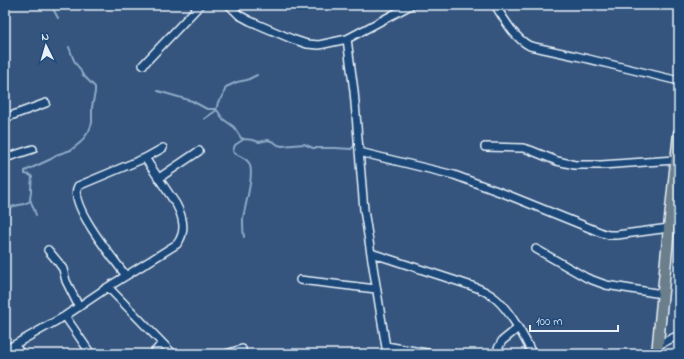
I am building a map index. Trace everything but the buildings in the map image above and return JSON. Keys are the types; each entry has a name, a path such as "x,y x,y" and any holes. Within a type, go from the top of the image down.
{"main road":[{"path":"657,349 669,228 676,199 675,160 679,140"}],"street":[{"path":"143,64 200,5"},
{"path":"229,5 239,15 250,22 307,44 320,45 346,40 411,5"},
{"path":"495,5 518,38 523,43 530,46 679,81"},
{"path":"346,40 354,91 364,210 386,346 386,354"},
{"path":"5,118 46,103"},
{"path":"485,147 523,148 557,161 575,165 600,165 675,160"},
{"path":"126,276 89,226 80,206 76,190 78,186 145,158 163,148"},
{"path":"5,158 33,149"},
{"path":"159,178 199,151"},
{"path":"359,152 454,175 609,235 669,228"},
{"path":"5,350 65,316 177,244 181,239 183,232 183,220 180,211 145,158"},
{"path":"536,248 587,278 606,284 662,294"},
{"path":"48,250 62,269 66,282 79,307"},
{"path":"371,253 487,292 498,300 507,311 532,354"},
{"path":"300,280 376,289"},
{"path":"108,287 173,354"},
{"path":"65,316 92,354"},
{"path":"495,354 502,341 518,328"},
{"path":"657,349 679,335"},
{"path":"154,354 162,343"},
{"path":"14,345 22,354"},
{"path":"386,346 432,354"},
{"path":"226,354 242,349"}],"waterway":[{"path":"51,5 58,18"},
{"path":"36,215 30,199 32,177 25,174 25,171 59,154 71,150 81,142 89,131 92,123 92,107 95,87 82,74 69,47"},
{"path":"158,91 192,101 207,109 216,109 226,87 257,75"},
{"path":"204,119 217,110 223,119 234,127 241,138 244,139"},
{"path":"244,237 243,218 249,190 251,168 246,160 234,153 233,151 235,145 244,139 259,142 268,140 282,146 304,144 313,148 351,149 354,146 354,132"},
{"path":"5,212 11,207 30,201"}]}
